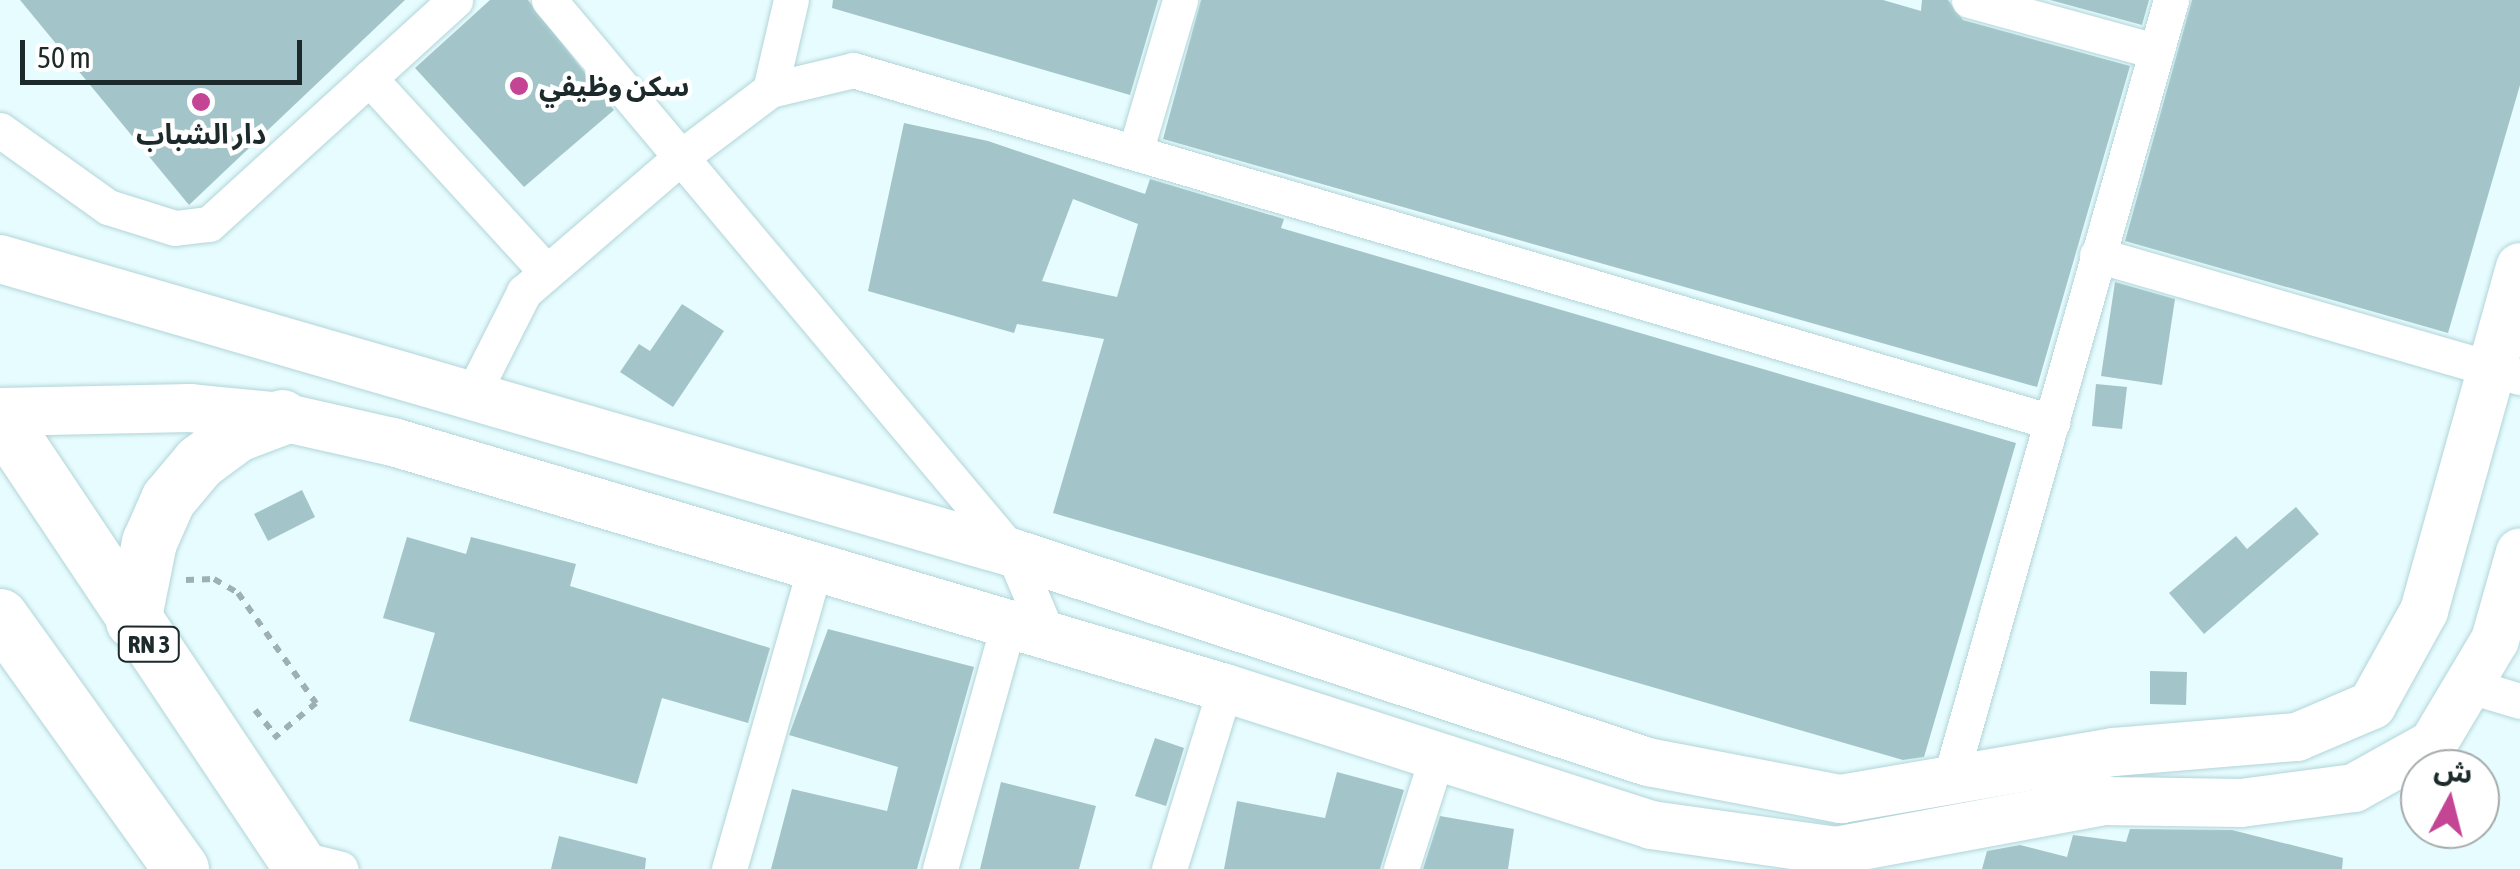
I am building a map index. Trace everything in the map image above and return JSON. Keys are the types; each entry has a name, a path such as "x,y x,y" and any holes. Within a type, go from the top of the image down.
{"main road":[{"path":"0,259 1013,553 1648,762 1842,798 1949,784 2114,752 2297,737 2372,704 2424,611 2506,374 2520,267"},
{"path":"0,414 190,408 282,417 392,442 1029,636 1225,688 1652,825 1774,855 1835,851 2106,802 2241,803 2354,788 2432,744 2495,640 2520,552"},
{"name":"RN 3","path":"0,414 136,609 234,770 312,865"},
{"path":"136,609 168,499 237,434 282,417"},
{"path":"0,616 181,869"}],"street":[{"path":"0,130 108,207 175,228 210,224 454,0"},
{"path":"549,0 1013,553 1029,636 940,869"},
{"path":"770,90 791,0"},
{"path":"1136,149 1180,0"},
{"path":"1969,0 2156,51"},
{"path":"1949,784 2170,0"},
{"path":"471,397 524,292 681,157 770,90 853,70 1136,149 2052,422"},
{"path":"369,78 547,272"},
{"path":"2097,254 2506,374"},
{"path":"730,869 814,570"},
{"path":"2470,686 2520,701"},
{"path":"1169,869 1225,688"},
{"path":"1402,869 1438,756"}],"path":[{"path":"136,609 199,576 228,585 316,703 234,770"}],"building":[{"name":"دار الشباب","path":"20,0 405,0 189,205"},
{"name":"سكن وظيفي","path":"490,0 528,0 614,110 524,187 415,68"},
{"path":"833,0 1158,0 1130,95 832,8"},
{"path":"1201,0 1883,0 1921,11 1922,0 1948,0 1963,20 2130,66 2037,387 1163,139"},
{"path":"2050,0 2149,0 2142,25"},
{"path":"2192,0 2520,0 2520,85 2448,333 2125,241"},
{"path":"904,123 988,141 1145,194 1150,179 1284,219 1281,228 2016,443 1924,757 1903,760 1053,513 1104,339 1017,324 1014,333 868,291","holes":["1073,199 1138,224 1117,297 1042,281"]},
{"path":"2115,282 2175,299 2162,385 2101,376"},
{"path":"682,304 724,331 673,407 620,372 639,344 650,351"},
{"path":"2096,384 2127,387 2122,429 2092,426"},
{"path":"302,490 315,517 268,541 254,514"},
{"path":"2296,507 2319,534 2204,634 2169,593 2236,536 2247,549"},
{"path":"407,537 466,554 471,537 576,564 570,586 770,648 748,723 662,698 637,784 409,721 435,633 383,618"},
{"path":"828,629 974,667 917,869 771,869 792,789 887,811 898,767 789,735"},
{"path":"2150,671 2187,672 2186,705 2150,704"},
{"path":"1155,738 1184,748 1166,806 1135,796"},
{"path":"1337,772 1404,790 1380,869 1224,869 1237,801 1325,818"},
{"path":"1001,782 1096,806 1079,869 980,869"},
{"path":"1440,816 1514,829 1508,869 1423,869"},
{"path":"2130,829 2232,830 2343,858 2342,869 1982,869 1987,851 2020,845 2067,857 2073,835 2126,842"},
{"path":"559,836 646,858 645,869 551,869"}],"place":[{"name":"سكن وظيفي","path":"519,86"},
{"name":"دار الشباب","path":"201,102"}]}
